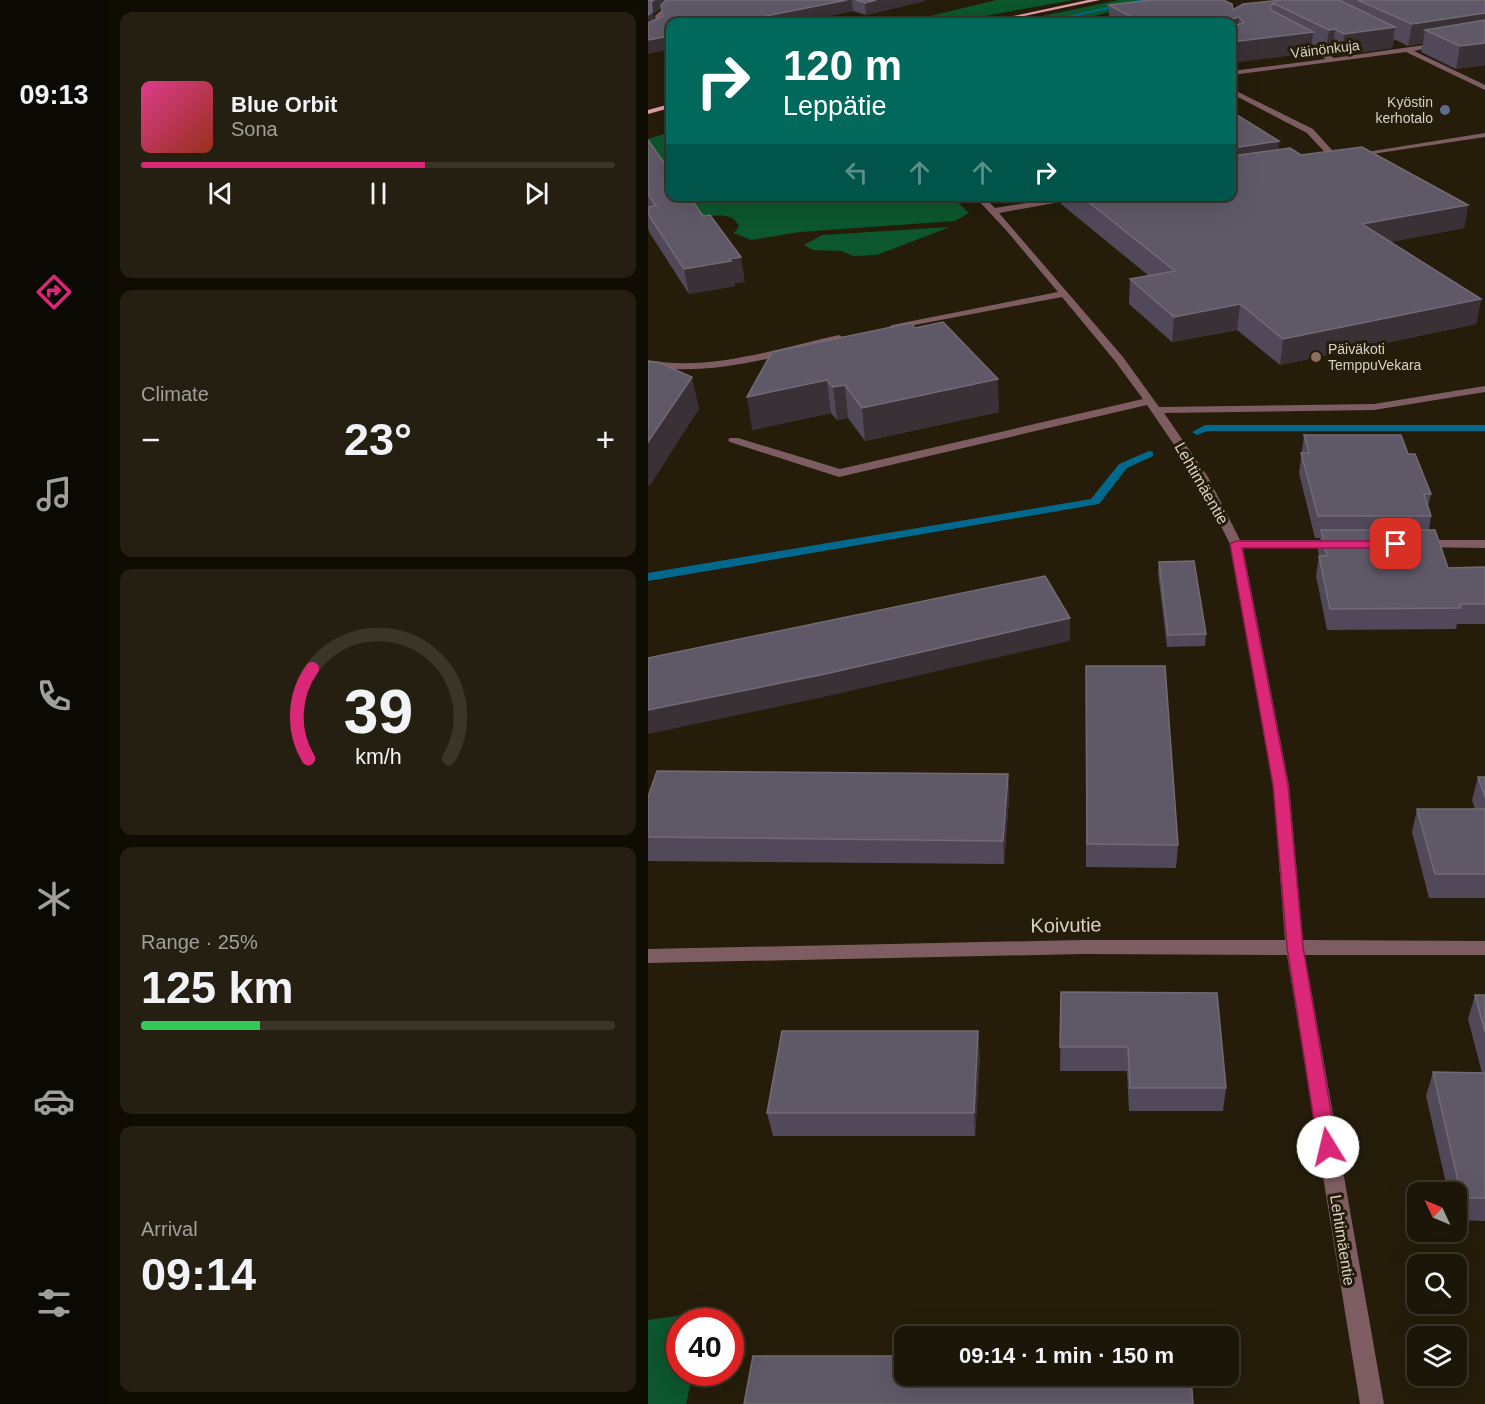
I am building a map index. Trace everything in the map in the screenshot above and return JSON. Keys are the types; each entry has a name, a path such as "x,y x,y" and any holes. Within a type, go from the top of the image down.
{"main road":[{"path":"1009,18 1097,0"},
{"path":"648,112 666,107"}],"street":[{"path":"648,34 660,27 658,16 675,0"},
{"path":"1282,32 1333,60"},
{"name":"Väinönkuja","path":"1236,72 1407,50 1453,41"},
{"path":"1398,45 1485,88"},
{"path":"1236,93 1310,131 1335,158"},
{"path":"1324,160 1485,135"},
{"name":"Lehtimäentie","path":"983,201 1119,359 1154,406 1202,477 1236,544 1281,785 1295,947 1372,1404"},
{"path":"993,211 1057,201"},
{"path":"880,330 1063,294"},
{"path":"648,363 674,368 704,365 846,337"},
{"path":"734,440 839,473 1154,406 1374,407 1485,389"},
{"path":"1236,544 1357,544"},
{"path":"1403,544 1485,544"},
{"name":"Koivutie","path":"648,956 1083,947 1485,948"}],"green space":[{"path":"997,0 1073,0 974,18 921,18"},
{"path":"1119,0 1186,0 1086,18 1032,18"},
{"path":"666,133 666,164 648,166 648,139"},
{"path":"676,201 956,201 969,213 955,221 800,232 751,240 734,233 739,226 730,217 700,216"},
{"path":"950,227 877,255 853,256 841,251 813,250 804,245 822,235"},
{"path":"666,1318 666,1386 690,1386 686,1404 648,1404 648,1320"}],"building":[{"path":"648,0 654,0 651,2 652,12 648,15"},
{"path":"666,0 847,0 756,18 666,18 666,37 648,40 648,23 663,16 661,5"},
{"path":"856,0 876,0 865,3"},
{"path":"1151,0 1223,0 1232,4 1233,10 1243,4 1282,0 1339,0 1395,27 1344,34 1335,29 1329,30 1273,3 1271,10 1313,32 1236,42 1236,25 1244,23 1239,17 1133,18 1109,5"},
{"path":"1358,0 1485,0 1485,13 1412,24"},
{"path":"1485,20 1485,43 1460,46 1425,30"},
{"path":"1236,114 1279,141 1236,148"},
{"path":"648,140 666,165 666,201 692,201 703,216 710,215 741,257 729,259 731,261 684,269 648,214 648,207 656,206 648,194"},
{"path":"1362,147 1468,205 1362,224 1481,299 1283,339 1240,304 1174,317 1130,279 1175,271 1087,201 1236,201 1236,155 1290,148 1301,155"},
{"path":"943,322 998,379 862,408 845,385 833,387 827,380 747,397 772,352 911,323 915,328"},
{"path":"648,362 657,362 692,377 648,442"},
{"path":"1304,435 1401,435 1408,454 1415,454 1431,494 1424,494 1431,516 1318,516 1301,453 1309,453"},
{"path":"1321,530 1435,530 1448,568 1485,567 1485,604 1460,604 1461,608 1330,609 1319,556 1327,556"},
{"path":"1194,561 1206,634 1168,635 1159,562"},
{"path":"1045,576 1070,618 825,674 648,710 648,658"},
{"path":"1086,666 1165,666 1178,845 1087,844"},
{"path":"657,771 1008,774 1003,841 648,837 648,797"},
{"path":"1478,777 1485,777 1485,797"},
{"path":"1417,809 1485,809 1485,874 1435,874"},
{"path":"1061,992 1217,993 1226,1088 1130,1088 1128,1047 1060,1047"},
{"path":"1475,995 1485,995 1485,1032"},
{"path":"782,1031 978,1031 974,1113 767,1113"},
{"path":"1433,1072 1485,1073 1485,1198 1467,1198 1467,1182 1458,1182"},
{"path":"753,1356 894,1356 894,1386 1192,1386 1193,1404 744,1404"}],"waterway":[{"path":"1063,18 1146,0"},
{"path":"1197,432 1205,428 1485,428"},
{"path":"648,577 1095,502 1123,466 1149,454"}],"place":[{"name":"Kyöstin kerhotalo","path":"1445,110"},
{"name":"Päiväkoti TemppuVekara","path":"1316,357"}],"route":[{"path":"1328,1147 1295,947 1281,785 1236,544 1396,544"}]}
